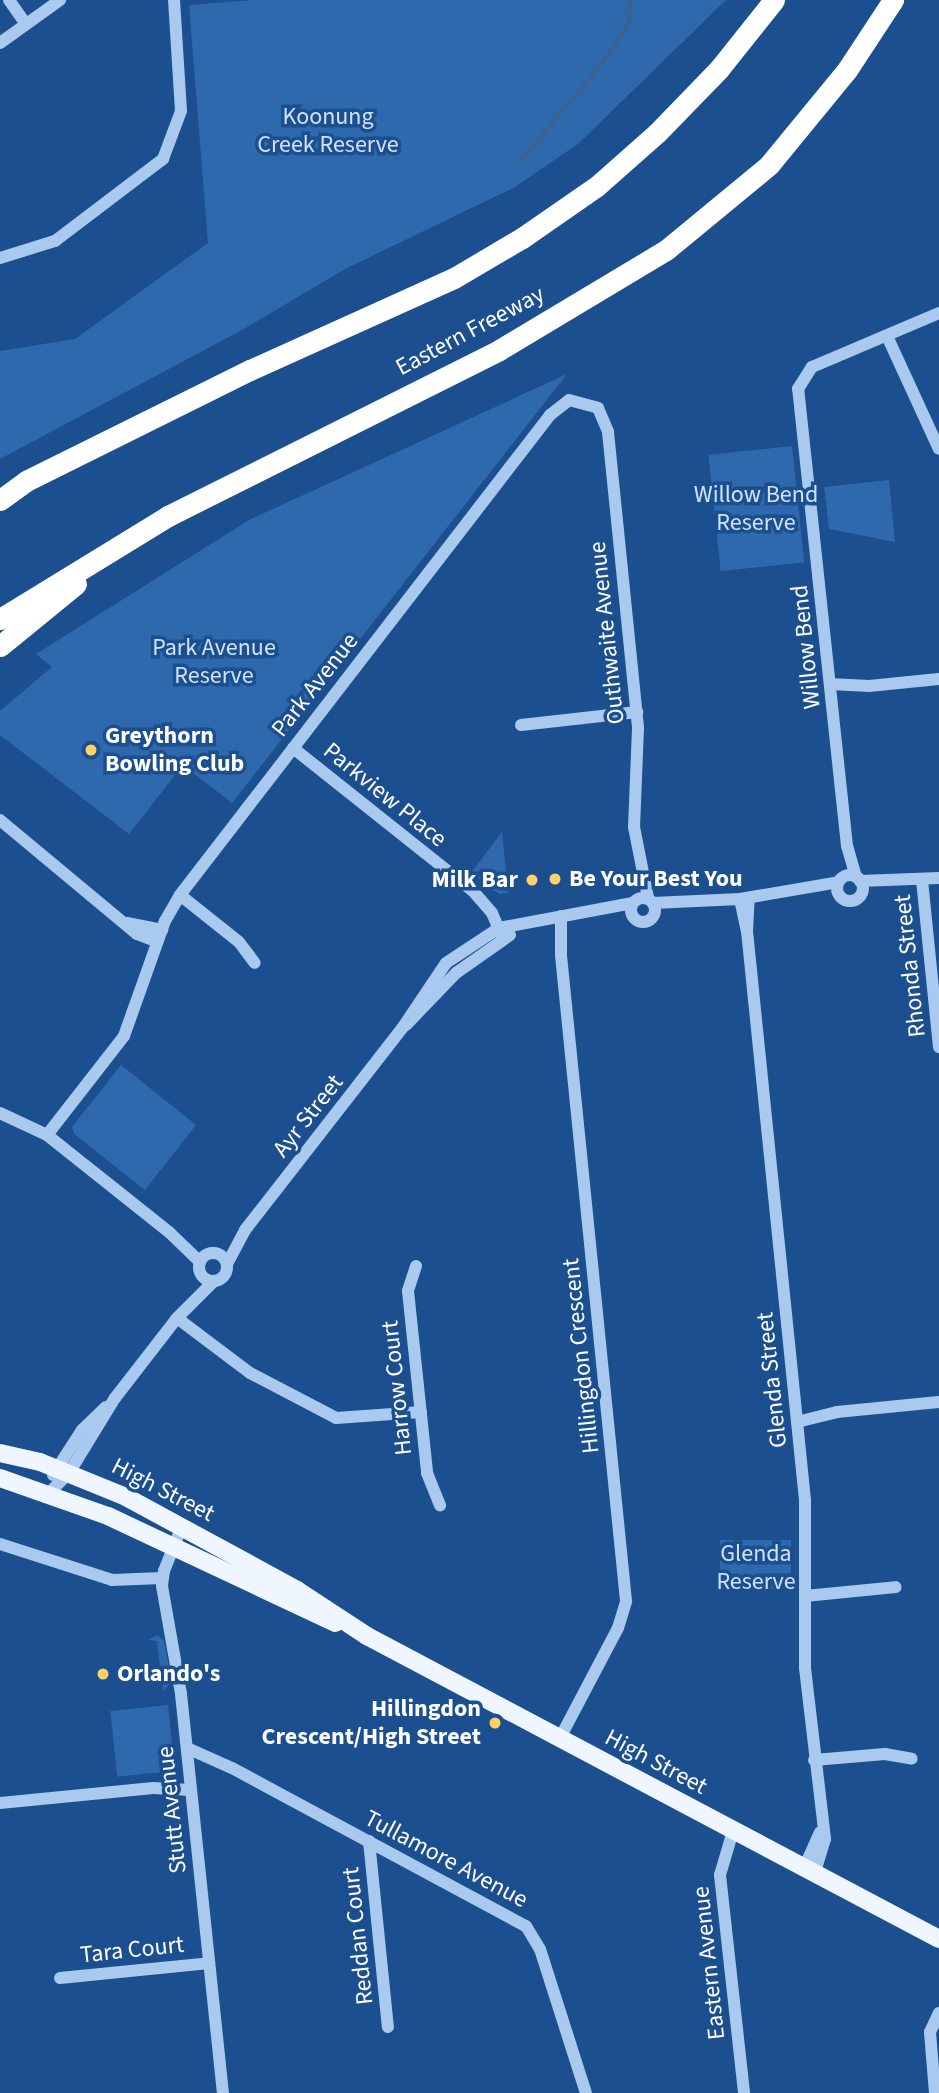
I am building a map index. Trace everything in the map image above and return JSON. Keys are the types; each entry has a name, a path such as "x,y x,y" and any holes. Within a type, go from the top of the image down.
{"highway":[{"path":"0,500 26,481 250,370 454,278 522,239 597,186 657,133 719,69 774,0"},
{"name":"Eastern Freeway","path":"0,619 168,516 499,349 666,250 769,165 847,70 893,0"},
{"path":"0,646 168,516"}],"main road":[{"name":"High Street","path":"0,1453 62,1470 182,1526 297,1590 368,1636 939,1939"},
{"name":"High Street","path":"0,1478 50,1492 173,1546 297,1609 368,1636"},
{"name":"High Street","path":"922,1932 939,1945"}],"street":[{"path":"9,0 26,24"},
{"path":"0,43 60,0"},
{"path":"0,258 55,241 149,173 169,149 181,111 174,0"},
{"name":"Willow Bend","path":"850,880 806,444 808,384 849,354 939,313"},
{"path":"887,336 939,449"},
{"name":"Park Avenue","path":"47,1135 124,1036 160,936 180,895 550,415 569,400 587,402"},
{"name":"Outhwaite Avenue","path":"587,402 602,413 608,432 636,712 633,804 644,904 634,918"},
{"path":"831,690 939,680"},
{"path":"521,724 636,712"},
{"name":"Parkview Place","path":"293,748 473,891 501,933"},
{"path":"0,820 27,847 127,923 160,936"},
{"name":"Ayr Street","path":"50,1492 62,1470 177,1318 207,1265 245,1230 403,1027 446,963 501,933 556,917 598,913 644,904 692,904 805,891 850,880 895,882 939,878"},
{"path":"841,897 850,880 861,895"},
{"name":"Rhonda Street","path":"922,880 939,1047"},
{"name":"Ayr Street","path":"805,891 852,901 895,882"},
{"path":"180,895 233,937 255,963"},
{"name":"Glenda Street","path":"744,898 805,1500 805,1668 821,1825 809,1871"},
{"name":"Ayr Street","path":"598,913 644,922 644,904"},
{"name":"Hillingdon Crescent","path":"556,917 626,1601 618,1628 560,1738"},
{"path":"0,1113 47,1135 207,1265 227,1264"},
{"name":"Ayr Street","path":"207,1265 224,1276 227,1264 245,1230"},
{"name":"Harrow Court","path":"416,1266 408,1291 427,1474 440,1505"},
{"path":"177,1318 250,1373 336,1418 421,1412"},
{"path":"796,1416 939,1402"},
{"name":"Stutt Avenue","path":"182,1526 162,1578 187,1748 223,2093"},
{"path":"0,1544 112,1580 162,1578"},
{"path":"805,1597 896,1587"},
{"name":"Tullamore Avenue","path":"187,1748 517,1920 532,1933 586,2093"},
{"path":"814,1760 885,1754 912,1759"},
{"path":"0,1802 190,1783"},
{"name":"Eastern Avenue","path":"733,1831 720,1875 744,2093"},
{"name":"Reddan Court","path":"369,1841 388,2027"},
{"name":"Tara Court","path":"60,1978 209,1963"},
{"path":"935,2093 930,2032 939,2013"}],"green space":[{"name":"Koonung Creek Reserve","path":"253,0 726,0 578,144 515,187 345,269 242,330 0,459 0,351 75,339 208,243 189,5"},
{"name":"Park Avenue Reserve","path":"567,374 232,803 183,765 129,834 0,735 0,711 52,667 36,654 249,520"},
{"name":"Willow Bend Reserve","path":"792,446 804,562 721,571 708,455"},
{"name":"Willow Bend Reserve","path":"889,480 895,542 829,529 824,487"},
{"path":"502,832 508,893 499,894 471,873"},
{"path":"121,1065 196,1125 145,1190 74,1134 72,1127"},
{"name":"Glenda Reserve","path":"720,1540 791,1540 791,1589 720,1589"},
{"path":"157,1635 164,1641 172,1682 163,1691 157,1641 148,1640"},
{"path":"168,1705 175,1771 117,1777 110,1711"}],"waterway":[{"path":"520,162 604,61 629,24 630,0"}],"place":[{"name":"Greythorn Bowling Club","path":"91,750"},
{"name":"Be Your Best You","path":"555,879"},
{"name":"Milk Bar","path":"532,880"},
{"name":"Orlando's","path":"103,1674"},
{"name":"Hillingdon Crescent/High Street","path":"495,1723"}]}
